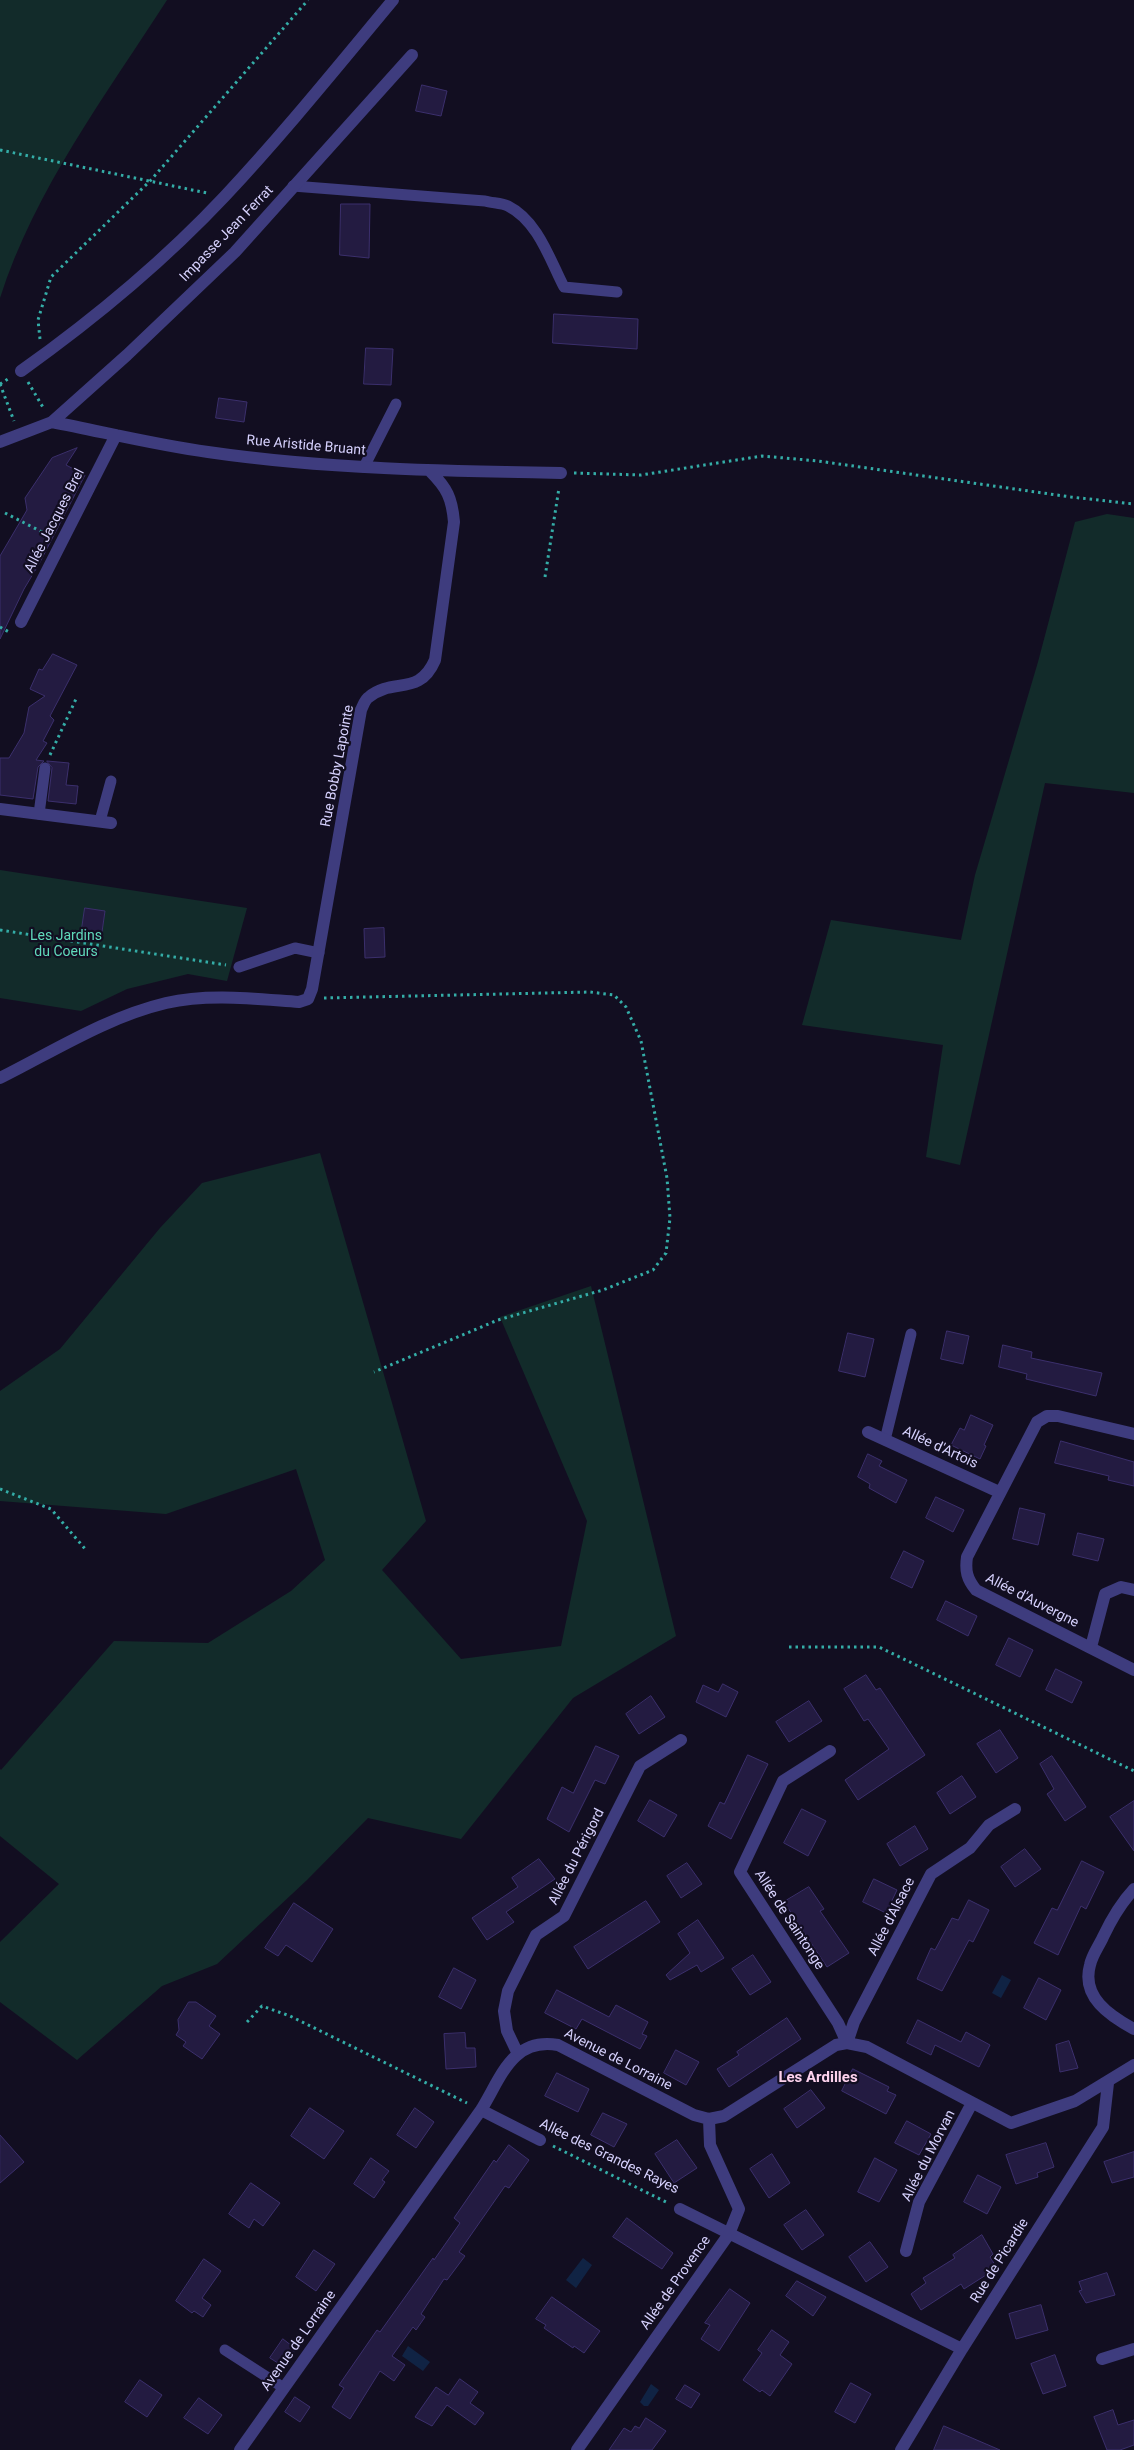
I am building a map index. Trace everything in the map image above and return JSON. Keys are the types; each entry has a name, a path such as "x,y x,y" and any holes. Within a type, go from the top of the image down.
{"street":[{"path":"22,371 138,280 224,197 264,153 394,0"},
{"name":"Impasse Jean Ferrat","path":"52,422 127,355 235,252 412,56"},
{"path":"0,442 52,422"},
{"name":"Rue Aristide Bruant","path":"52,422 207,452 364,467 430,471 561,473"},
{"name":"Allée Jacques Brel","path":"21,622 116,435"},
{"name":"Rue Bobby Lapointe","path":"308,998 312,990 319,954 361,710 368,697 381,690 419,681 430,672 435,660 454,522 453,505 445,486 430,471"},
{"path":"0,809 106,822"},
{"path":"0,1078 121,1017 167,1002 213,997 299,1002 308,998"},
{"name":"Allée d'Auvergne","path":"1134,1434 1058,1416 1047,1416 1037,1422 1031,1430 967,1557 965,1569 968,1581 976,1590 1134,1670"},
{"name":"Allée d'Artois","path":"868,1432 999,1492"},
{"name":"Allée d'Auvergne","path":"1091,1647 1105,1594 1121,1587 1134,1590"},
{"name":"Allée du Périgord","path":"517,2052 507,2031 504,2010 508,1991 536,1935 564,1916 640,1766 681,1740"},
{"name":"Allée de Saintonge","path":"830,1751 783,1781 740,1872 838,2023 847,2043"},
{"name":"Allée d'Alsace","path":"847,2043 854,2022 931,1874 970,1848 989,1825 1015,1809"},
{"path":"1134,1889 1119,1905 1090,1964 1089,1978 1092,1993 1099,2005 1110,2015 1134,2029"},
{"name":"Avenue de Lorraine","path":"240,2450 481,2110 517,2052 530,2045 543,2042 558,2045 694,2115 709,2119"},
{"path":"709,2119 724,2116 826,2050 847,2043 867,2047 1011,2123 1075,2101 1134,2065"},
{"name":"Rue de Picardie","path":"901,2450 962,2349 1103,2127 1108,2082"},
{"name":"Allée du Morvan","path":"906,2251 919,2202 972,2103"},
{"name":"Allée des Grandes Rayes","path":"481,2110 540,2140"},
{"name":"Allée de Provence","path":"576,2450 729,2234 739,2209 710,2145 709,2119"},
{"name":"Allée des Grandes Rayes","path":"680,2209 962,2349"},
{"path":"1102,2359 1134,2349"}],"lane":[{"path":"293,186 476,200 508,206 536,231 564,287 617,292"},
{"path":"364,467 396,404"},
{"path":"39,814 45,768"},
{"path":"106,822 111,781"},
{"path":"239,967 295,948 319,954"},
{"path":"885,1440 911,1334"},
{"path":"225,2350 284,2388"}],"path":[{"path":"42,356 38,320 51,277 151,180 308,0"},
{"path":"0,150 151,180 224,197"},
{"path":"22,371 52,422"},
{"path":"0,384 20,433"},
{"path":"545,577 561,473 641,474 762,456 818,461 1071,497 1134,504"},
{"path":"5,513 62,542"},
{"path":"45,768 76,699"},
{"path":"0,930 239,967"},
{"path":"308,998 590,992 614,995 626,1007 641,1041 656,1115 667,1178 670,1218 666,1253 653,1270 602,1290 498,1320 374,1372"},
{"path":"0,1489 51,1509 86,1550"},
{"path":"789,1647 879,1647 1134,1771"},
{"path":"247,2022 262,2006 290,2016 481,2110"},
{"name":"Allée des Grandes Rayes","path":"540,2140 680,2209"}],"green space":[{"path":"0,0 167,0 97,107 52,181 32,219 0,298"},
{"path":"1107,514 1134,518 1134,793 1045,783 960,1165 926,1157 943,1045 802,1025 831,920 961,940 975,875 1038,662 1075,522"},
{"name":"Les Jardins du Coeurs","path":"0,870 247,908 227,981 188,974 127,989 81,1011 0,998"},
{"path":"320,1153 426,1521 382,1570 461,1659 561,1646 587,1521 500,1317 591,1286 676,1636 573,1698 461,1839 368,1818 307,1880 217,1964 162,1986 77,2060 0,2002 0,1942 59,1884 0,1836 0,1769 114,1641 208,1643 291,1591 325,1560 296,1469 166,1514 0,1501 0,1391 60,1349 160,1228 202,1183"}],"water":[{"path":"1002,1975 1011,1980 1001,1998 992,1993"},
{"path":"583,2258 592,2265 576,2288 566,2280"},
{"path":"408,2346 430,2362 423,2371 402,2356"},
{"path":"651,2384 659,2390 648,2406 644,2406 640,2402"}],"building":[{"path":"422,85 447,91 441,116 416,111"},
{"path":"341,204 370,204 369,258 340,255"},
{"path":"554,314 638,319 637,349 553,343"},
{"path":"366,348 393,349 391,385 364,384"},
{"path":"219,398 247,402 244,422 216,418"},
{"path":"77,448 66,465 85,475 24,589 0,639 0,556 27,510 25,498 52,458"},
{"path":"53,654 77,665 50,716 54,720 43,741 47,743 36,760 44,761 38,767 33,799 0,795 0,758 9,758 24,733 29,707 45,696 30,689 39,669 42,670"},
{"path":"47,761 69,763 66,785 78,786 76,804 48,801 52,768"},
{"path":"85,908 105,911 101,939 81,935"},
{"path":"384,928 385,957 365,958 364,929"},
{"path":"947,1331 969,1336 963,1364 941,1359"},
{"path":"848,1333 874,1339 865,1377 839,1371"},
{"path":"1003,1345 1032,1352 1031,1358 1102,1373 1096,1396 1026,1379 1027,1374 999,1367"},
{"path":"971,1415 993,1425 980,1459 951,1445 960,1428 964,1430"},
{"path":"1061,1441 1134,1462 1134,1486 1108,1480 1109,1476 1055,1463"},
{"path":"868,1454 882,1461 879,1466 907,1480 896,1503 869,1488 870,1484 858,1477"},
{"path":"936,1497 964,1510 953,1532 926,1518"},
{"path":"1020,1508 1045,1514 1038,1545 1013,1539"},
{"path":"1078,1533 1104,1539 1098,1561 1073,1555"},
{"path":"904,1551 924,1561 912,1588 891,1578"},
{"path":"946,1601 977,1616 968,1636 937,1620"},
{"path":"1009,1638 1033,1650 1020,1677 996,1665"},
{"path":"1056,1669 1082,1682 1072,1703 1046,1690"},
{"path":"866,1675 876,1690 880,1688 925,1755 858,1800 845,1780 889,1749 868,1719 864,1721 844,1689"},
{"path":"723,1684 738,1692 726,1717 696,1702 703,1685 718,1692"},
{"path":"651,1696 665,1717 639,1734 626,1714"},
{"path":"809,1701 822,1721 789,1742 776,1722"},
{"path":"1000,1730 1018,1758 996,1773 977,1744"},
{"path":"596,1746 619,1756 605,1784 595,1780 569,1832 547,1819 562,1787 573,1793"},
{"path":"748,1755 768,1764 731,1839 708,1826 720,1802 724,1804"},
{"path":"1052,1756 1086,1807 1065,1821 1047,1794 1054,1789 1040,1764"},
{"path":"962,1776 976,1797 950,1814 937,1793"},
{"path":"650,1800 677,1815 664,1837 638,1821"},
{"path":"1134,1801 1134,1851 1110,1817"},
{"path":"802,1809 826,1821 808,1856 784,1843"},
{"path":"915,1826 928,1849 900,1866 887,1844"},
{"path":"1025,1849 1041,1869 1015,1887 1001,1867"},
{"path":"539,1859 555,1879 506,1912 514,1922 487,1940 472,1918 518,1887 512,1878"},
{"path":"1082,1861 1104,1872 1086,1909 1081,1906 1058,1955 1034,1943 1052,1908 1057,1910"},
{"path":"687,1863 702,1884 681,1898 667,1876"},
{"path":"874,1879 897,1890 886,1913 863,1902"},
{"path":"809,1887 824,1909 820,1911 849,1953 827,1967 784,1902"},
{"path":"969,1900 989,1910 973,1942 969,1940 942,1991 917,1979 931,1948 935,1950 952,1918 958,1920"},
{"path":"646,1901 660,1922 588,1969 574,1947"},
{"path":"294,1903 333,1929 312,1962 286,1945 278,1956 265,1948"},
{"path":"698,1920 724,1958 701,1972 697,1965 670,1980 666,1975 690,1953 678,1934"},
{"path":"753,1955 771,1982 750,1995 732,1969"},
{"path":"454,1968 476,1980 461,2009 439,1997"},
{"path":"1039,1978 1061,1990 1046,2020 1024,2008"},
{"path":"557,1990 609,2017 616,2005 648,2022 642,2034 647,2036 640,2049 582,2019 576,2029 545,2013"},
{"path":"189,2002 196,2002 216,2016 209,2026 220,2034 202,2059 183,2046 186,2042 176,2035 179,2030 178,2020"},
{"path":"787,2018 801,2039 729,2087 717,2069 739,2055 737,2052"},
{"path":"918,2020 961,2042 966,2032 990,2045 979,2067 935,2045 931,2055 907,2043"},
{"path":"465,2033 466,2048 475,2048 476,2067 446,2069 444,2034"},
{"path":"1069,2041 1078,2068 1060,2072 1056,2045"},
{"path":"676,2050 699,2062 686,2085 664,2073"},
{"path":"853,2069 889,2087 887,2091 896,2095 886,2114 842,2091"},
{"path":"557,2073 589,2089 578,2112 545,2096"},
{"path":"811,2090 825,2108 797,2128 784,2109"},
{"path":"310,2108 344,2131 324,2159 291,2136"},
{"path":"415,2108 434,2122 416,2148 397,2135"},
{"path":"603,2113 627,2124 614,2147 591,2135"},
{"path":"907,2121 931,2134 919,2155 895,2143"},
{"path":"0,2135 24,2162 0,2183"},
{"path":"677,2140 697,2168 674,2183 655,2154"},
{"path":"1046,2143 1054,2167 1037,2173 1038,2177 1016,2184 1006,2155"},
{"path":"509,2145 529,2160 509,2188 505,2186 459,2252 465,2256 447,2280 444,2279 421,2314 425,2317 416,2330 413,2327 392,2356 405,2365 394,2381 380,2371 350,2419 332,2407 344,2388 339,2385 377,2330 380,2332 433,2258 434,2260 460,2223 454,2218 494,2160 496,2162"},
{"path":"1134,2152 1134,2177 1112,2183 1104,2162"},
{"path":"772,2154 790,2183 769,2198 750,2169"},
{"path":"371,2158 389,2171 382,2180 385,2182 374,2198 354,2184"},
{"path":"875,2158 897,2170 879,2202 858,2192"},
{"path":"978,2175 1001,2187 987,2214 964,2202"},
{"path":"251,2183 280,2203 263,2226 254,2219 249,2228 229,2214"},
{"path":"806,2210 824,2235 802,2250 784,2225"},
{"path":"627,2218 673,2253 662,2269 613,2237"},
{"path":"982,2235 993,2254 990,2257 997,2268 964,2289 961,2284 921,2310 911,2294 926,2283 923,2278 955,2258 953,2255"},
{"path":"870,2242 888,2267 866,2282 849,2257"},
{"path":"314,2250 335,2264 316,2291 296,2277"},
{"path":"204,2259 221,2271 202,2298 211,2305 203,2317 194,2311 192,2313 176,2301"},
{"path":"1107,2273 1115,2295 1086,2303 1079,2291 1082,2290 1079,2282"},
{"path":"797,2281 826,2297 813,2316 786,2296"},
{"path":"730,2289 750,2303 719,2351 701,2339 710,2325 705,2323"},
{"path":"552,2297 600,2331 584,2353 574,2346 573,2348 544,2328 546,2325 536,2319"},
{"path":"1041,2305 1048,2330 1016,2339 1009,2314"},
{"path":"772,2330 789,2342 780,2355 792,2364 770,2396 762,2390 760,2392 743,2380 762,2353 758,2350"},
{"path":"283,2339 296,2349 284,2367 270,2358"},
{"path":"1055,2355 1066,2386 1043,2394 1031,2364"},
{"path":"460,2379 478,2392 470,2403 484,2413 475,2425 447,2405 432,2426 415,2417 436,2387 448,2395"},
{"path":"140,2380 162,2395 147,2417 125,2402"},
{"path":"851,2383 871,2394 855,2423 835,2412"},
{"path":"685,2385 700,2394 691,2408 676,2399"},
{"path":"295,2397 310,2407 300,2422 285,2412"},
{"path":"199,2398 222,2415 208,2434 184,2418"},
{"path":"1113,2410 1118,2425 1134,2420 1134,2445 1120,2450 1107,2450 1094,2417"},
{"path":"646,2418 666,2431 652,2450 609,2450 624,2428 631,2432 635,2426 639,2428"},
{"path":"944,2426 1000,2450 934,2450"}],"district":[{"name":"Les Ardilles","path":"818,2078"}]}
